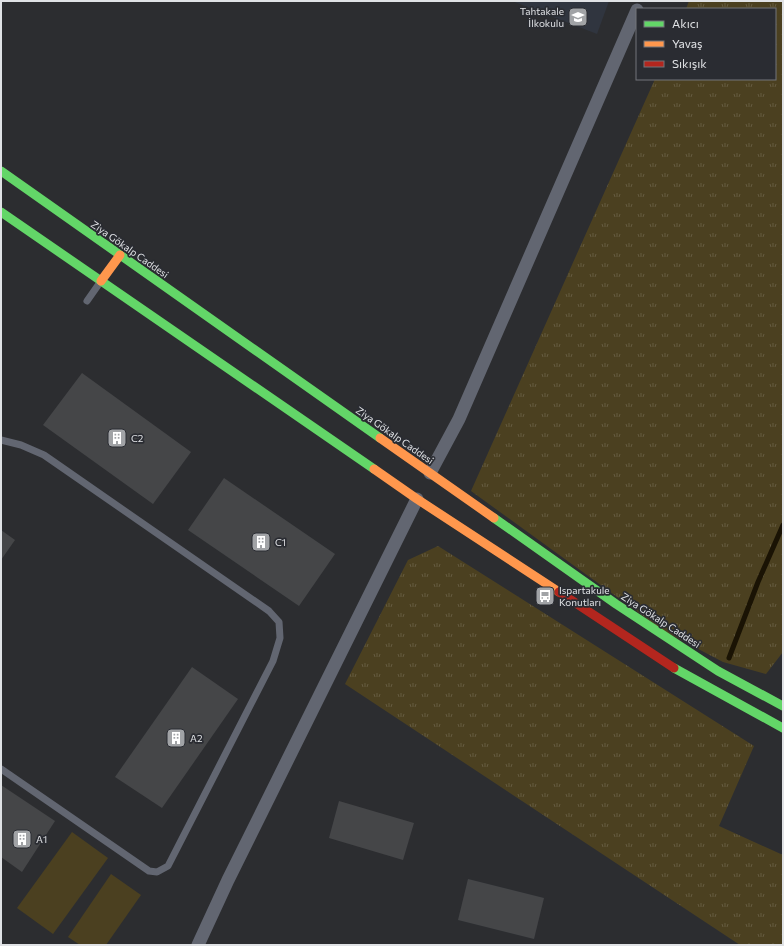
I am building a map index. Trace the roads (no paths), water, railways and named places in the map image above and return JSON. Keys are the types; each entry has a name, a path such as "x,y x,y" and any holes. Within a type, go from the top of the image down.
{"street":[{"path":"428,477 459,419 636,12"},
{"name":"Ziya Gökalp Caddesi","path":"1,172 120,255 428,477 616,604 718,670 783,706"},
{"path":"1,212 678,671 783,728"},
{"path":"101,281 120,255"},
{"path":"198,945 228,880 419,496"}],"lane":[{"path":"88,301 101,281"},
{"path":"1,440 21,445 44,455 270,611 278,622 280,638 273,661 168,866 156,872 149,871 1,769"}],"waterway":[{"path":"729,658 758,582 783,525"}],"place":[{"name":"Tahtakale İlkokulu","path":"578,17"},
{"name":"C2","path":"117,438"},
{"name":"C1","path":"261,542"},
{"name":"Ispartakule Konutları","path":"545,596"},
{"name":"A2","path":"176,738"},
{"name":"A1","path":"22,839"}]}
